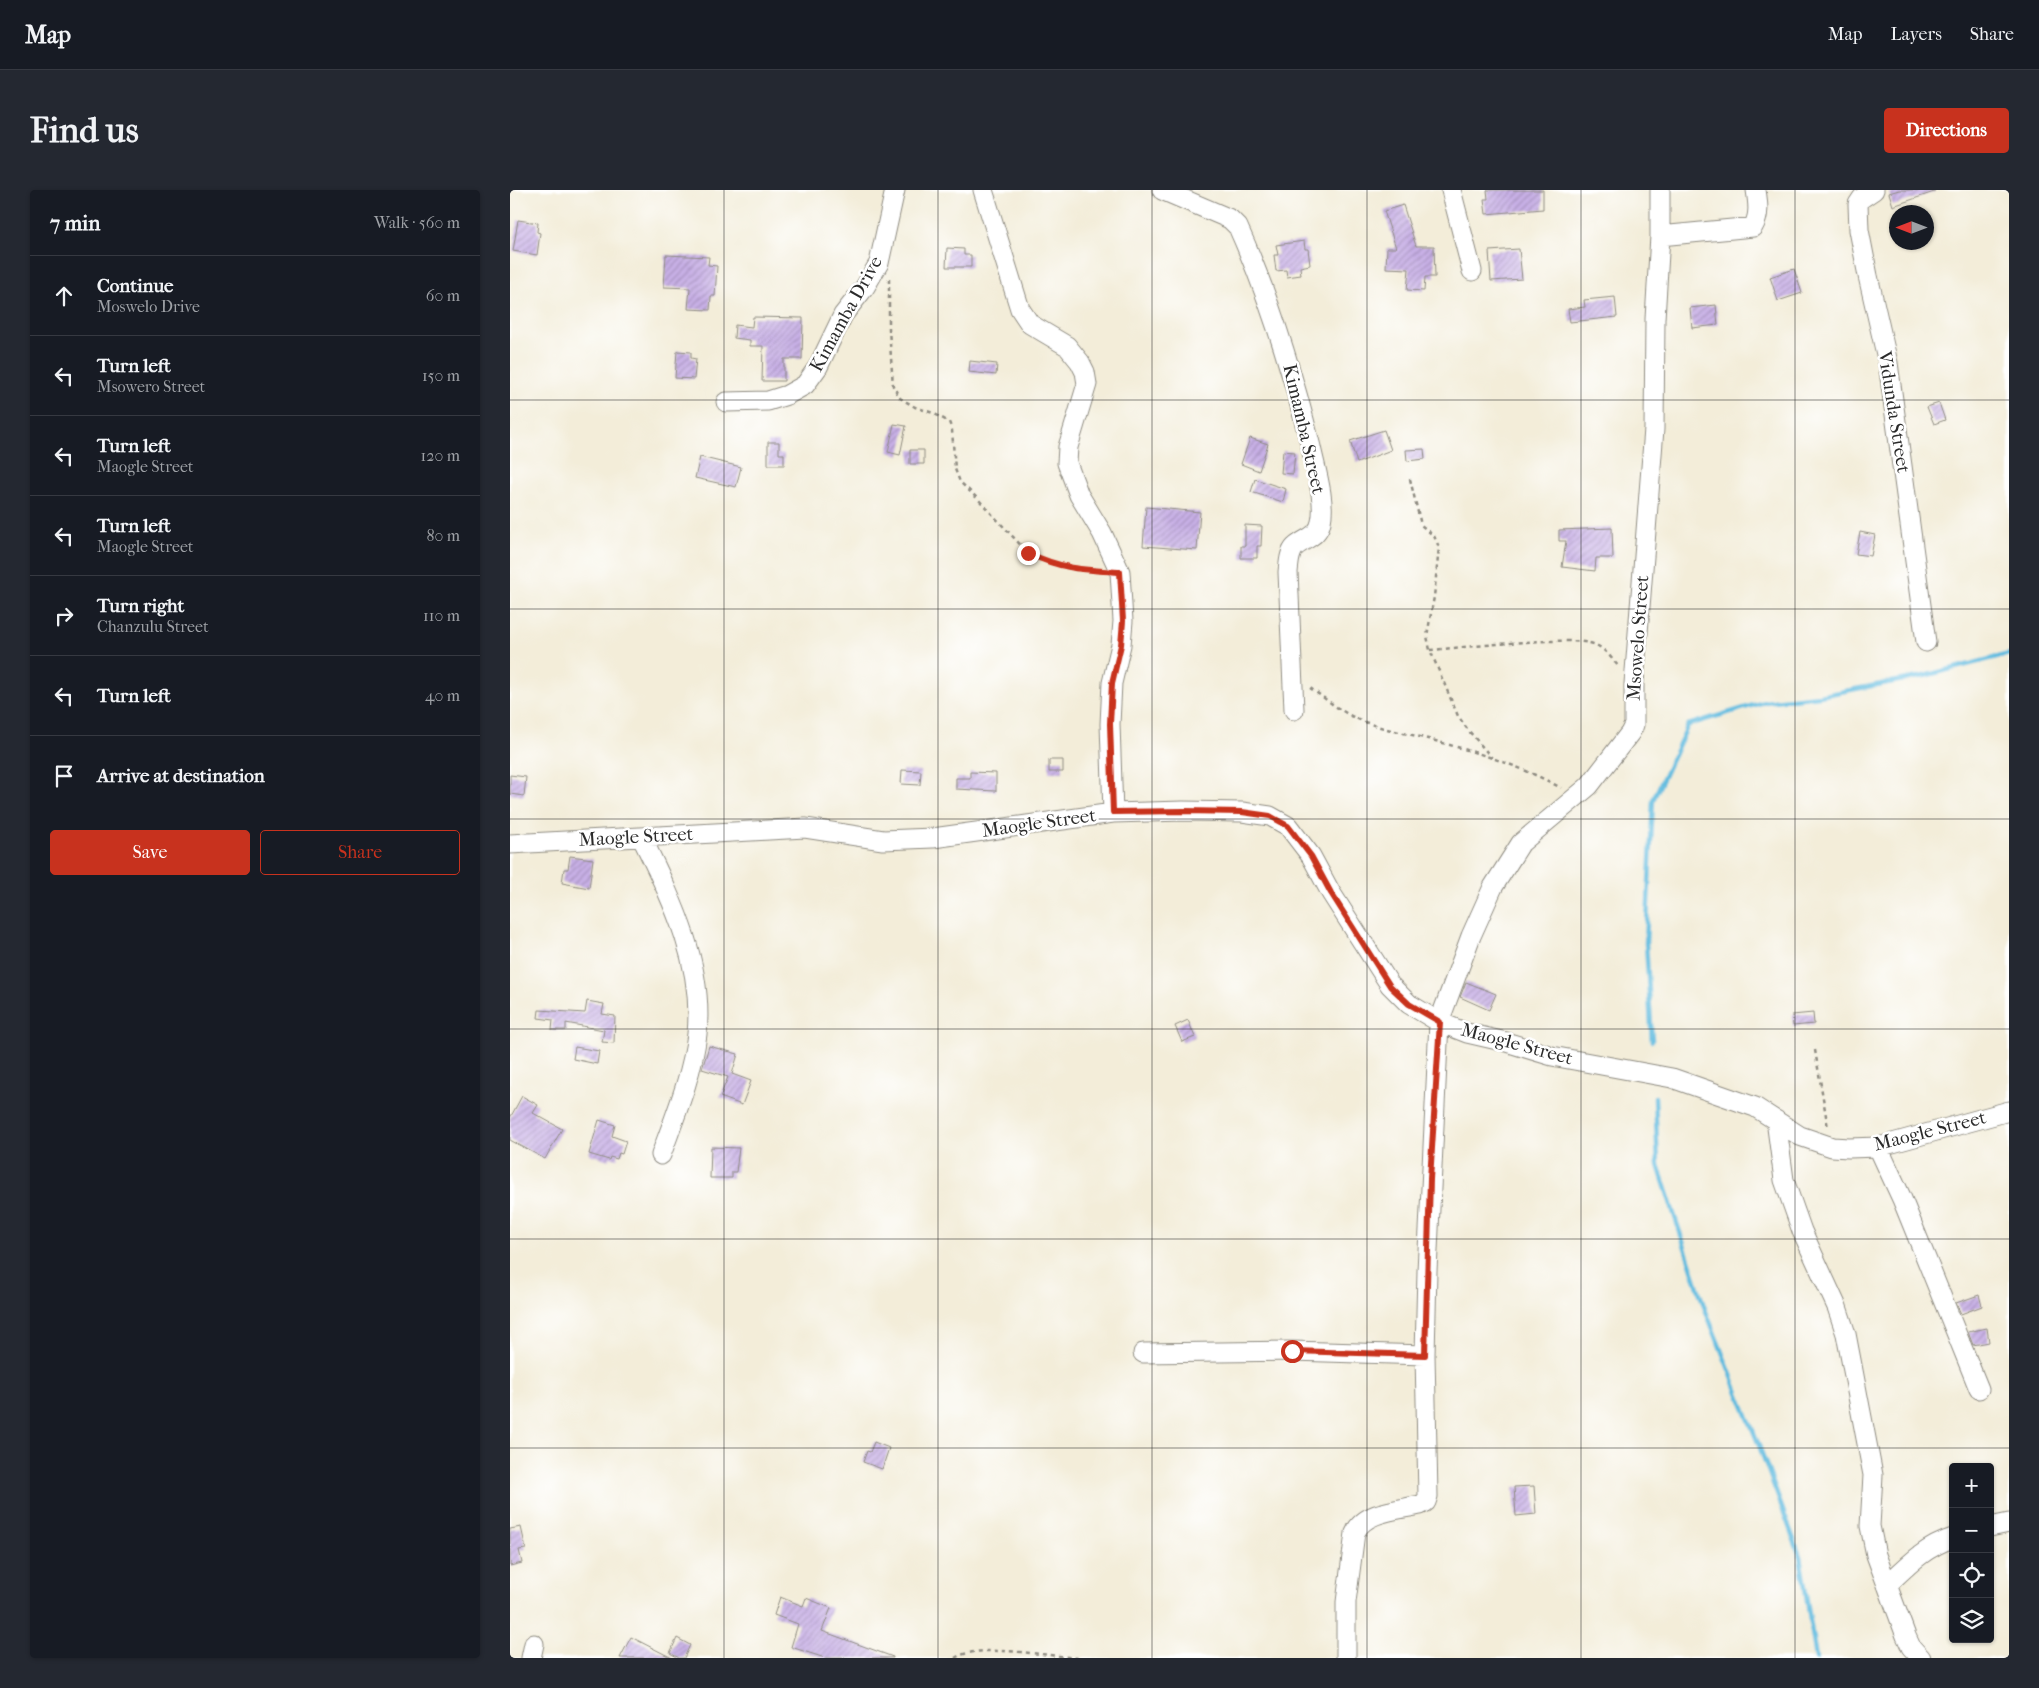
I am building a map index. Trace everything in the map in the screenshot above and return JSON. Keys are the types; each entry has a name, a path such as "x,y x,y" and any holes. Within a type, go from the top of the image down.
{"street":[{"name":"Kimamba Drive","path":"726,402 768,401 787,395 805,385 818,367 843,315 865,287 879,263 896,190"},
{"path":"983,190 1020,309 1030,324 1067,346 1080,362 1085,372 1087,384 1068,447 1067,463 1079,495 1102,533 1120,572 1123,621 1121,645 1112,683 1110,724 1113,812"},
{"name":"Kimamba Street","path":"1162,190 1230,219 1238,227 1276,320 1299,400 1316,470 1322,520 1318,530 1310,538 1294,548 1290,556 1288,572 1294,710"},
{"path":"1450,190 1472,271"},
{"name":"Msowelo Street","path":"1346,1658 1346,1602 1355,1533 1359,1524 1370,1517 1420,1505 1426,1502 1428,1496 1425,1355 1430,1179 1440,1022 1471,936 1493,887 1521,843 1589,786 1630,733 1634,725 1634,684 1654,429 1660,190"},
{"path":"1660,236 1753,226 1757,220 1758,209 1756,190"},
{"name":"Vidunda Street","path":"1874,190 1862,198 1858,204 1859,230 1888,363 1926,642"},
{"name":"Maogle Street","path":"510,844 805,828 882,840 933,838 1113,812 1242,812 1270,816 1288,826 1311,856 1331,893 1390,986 1409,1004 1440,1022 1467,1033 1552,1056 1672,1078 1755,1107 1800,1136 1832,1147 1878,1147 2009,1111"},
{"path":"642,838 682,926 692,959 697,993 697,1034 686,1087 661,1155"},
{"path":"1776,1120 1784,1180 1802,1231 1837,1307 1846,1334 1873,1475 1870,1526 1876,1555 1906,1636 1911,1647 1921,1658"},
{"path":"1878,1147 1902,1199 1979,1389"},
{"path":"1143,1353 1292,1351 1425,1355"},
{"path":"1994,1526 2009,1523"},
{"path":"1887,1585 1919,1554 1937,1543 1949,1539"}],"path":[{"path":"889,272 889,328 893,386 900,398 949,422 952,430 954,469 960,482 1028,553 1048,562 1073,569 1120,572"},
{"path":"1410,479 1421,525 1434,536 1439,547 1434,597 1426,636 1430,650 1458,716 1493,759"},
{"path":"1430,650 1531,643 1581,642 1597,645 1610,656 1634,684"},
{"path":"1309,687 1341,710 1359,720 1447,744 1493,759 1543,778 1576,796"},
{"path":"1814,1050 1832,1147"},
{"path":"955,1658 959,1655 985,1650 1079,1658"}],"building":[{"path":"1487,190 1543,190 1543,209 1486,214 1484,199 1488,199"},
{"path":"1899,190 1934,190 1934,192 1896,205 1893,205 1889,193"},
{"path":"1403,205 1416,246 1434,246 1435,277 1425,277 1424,291 1407,290 1409,269 1386,268 1387,248 1396,248 1384,211"},
{"path":"518,220 538,223 537,232 540,233 537,255 513,251"},
{"path":"1304,241 1305,249 1308,249 1310,265 1300,267 1301,275 1287,277 1286,270 1276,271 1274,255 1278,255 1276,245"},
{"path":"947,248 964,249 964,255 971,255 971,267 946,267"},
{"path":"1519,249 1522,279 1491,281 1489,251"},
{"path":"666,255 709,257 708,265 717,266 715,296 711,296 710,310 688,309 690,288 664,287"},
{"path":"1794,269 1802,293 1778,301 1770,277"},
{"path":"1615,297 1617,317 1570,322 1568,309 1585,307 1584,300"},
{"path":"1716,305 1718,325 1692,328 1690,308"},
{"path":"753,317 803,318 802,359 784,359 784,381 762,381 763,346 750,346 750,340 734,338 735,325 752,327"},
{"path":"677,351 691,352 691,358 696,359 694,379 675,378"},
{"path":"970,361 997,364 996,375 969,372"},
{"path":"1939,403 1945,420 1934,424 1927,407"},
{"path":"894,424 906,426 900,455 888,452"},
{"path":"1384,430 1391,450 1357,463 1350,441"},
{"path":"1250,438 1268,444 1259,471 1241,464"},
{"path":"768,442 779,442 779,454 784,454 784,465 768,465"},
{"path":"1424,449 1425,459 1407,461 1406,450"},
{"path":"910,450 924,450 924,464 910,464"},
{"path":"1283,451 1295,452 1293,474 1281,473"},
{"path":"700,457 741,467 736,487 695,478"},
{"path":"1255,479 1286,489 1283,502 1251,492"},
{"path":"1146,507 1200,512 1197,550 1143,546"},
{"path":"1245,525 1262,526 1261,546 1257,546 1257,558 1241,558 1241,546 1245,546"},
{"path":"1612,528 1613,558 1596,558 1595,571 1562,567 1566,541 1559,541 1559,530"},
{"path":"1860,532 1875,535 1871,556 1856,554"},
{"path":"1049,760 1063,760 1063,772 1049,772"},
{"path":"902,770 921,771 920,785 901,784"},
{"path":"970,772 996,773 996,791 956,789 956,778 970,778"},
{"path":"510,775 526,777 524,796 510,794"},
{"path":"570,856 593,859 589,888 562,883 564,869 568,869"},
{"path":"1466,982 1496,994 1489,1010 1460,997"},
{"path":"587,1001 604,1004 602,1014 615,1016 614,1043 602,1042 604,1030 566,1023 566,1030 552,1030 553,1020 538,1018 539,1010 585,1013"},
{"path":"1813,1013 1814,1024 1793,1026 1792,1015"},
{"path":"1188,1020 1195,1037 1182,1042 1175,1026"},
{"path":"709,1046 738,1054 732,1074 751,1081 742,1105 720,1097 728,1077 702,1069"},
{"path":"575,1047 599,1051 597,1064 573,1059"},
{"path":"522,1096 538,1105 533,1113 562,1129 545,1159 510,1140 510,1118"},
{"path":"599,1120 615,1125 612,1136 626,1141 622,1154 619,1153 617,1159 610,1157 609,1160 589,1154"},
{"path":"711,1147 739,1148 736,1172 732,1172 732,1178 710,1178"},
{"path":"1979,1295 1982,1306 1961,1314 1956,1303"},
{"path":"1987,1328 1989,1342 1973,1345 1968,1332"},
{"path":"874,1442 889,1448 882,1469 863,1462 867,1451 870,1452"},
{"path":"1534,1486 1536,1514 1516,1516 1514,1487"},
{"path":"521,1527 526,1549 519,1550 522,1563 510,1566 510,1529"},
{"path":"780,1597 803,1606 806,1598 831,1608 822,1631 893,1658 825,1658 791,1647 798,1624 774,1615"},
{"path":"631,1637 672,1658 620,1658"},
{"path":"677,1638 690,1645 684,1658 679,1658 670,1653"}],"waterway":[{"path":"1652,1041 1646,943 1653,800 1688,725 1764,702 1819,696 1924,676 2009,654"},
{"path":"1655,1097 1658,1165 1705,1309 1800,1556 1816,1658"}],"route":[{"path":"1028,553 1048,562 1073,569 1120,572 1123,621 1121,645 1112,683 1110,724 1113,812 1242,812 1270,816 1288,826 1311,856 1364,948 1390,986 1409,1004 1440,1022 1430,1179 1425,1355 1292,1351"}]}
